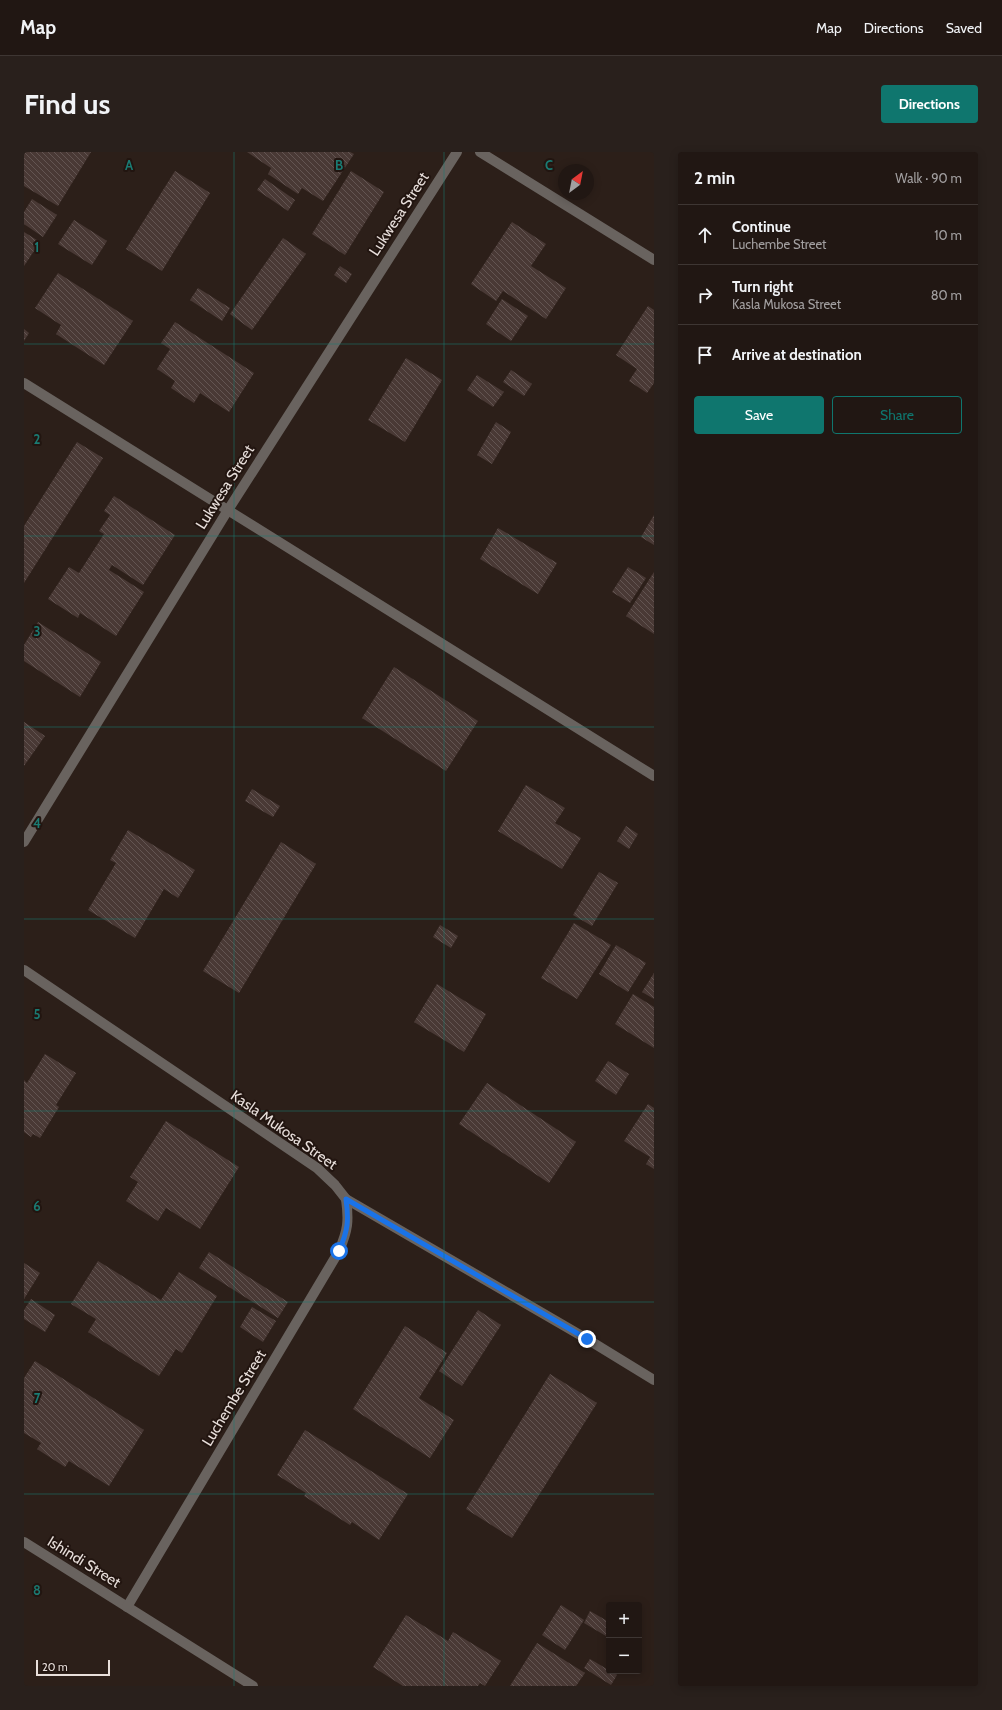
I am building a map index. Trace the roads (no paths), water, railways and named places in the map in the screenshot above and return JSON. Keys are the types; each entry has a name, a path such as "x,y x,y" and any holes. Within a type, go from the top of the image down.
{"street":[{"name":"Lukwesa Street","path":"24,842 228,510 457,152"},
{"path":"480,152 654,260"},
{"path":"24,383 654,776"},
{"name":"Kasla Mukosa Street","path":"24,970 317,1168 335,1185 346,1199 580,1335 654,1380"},
{"name":"Luchembe Street","path":"128,1607 339,1251 347,1232 348,1214 346,1199"},
{"name":"Ishindi Street","path":"24,1543 253,1686"}]}
